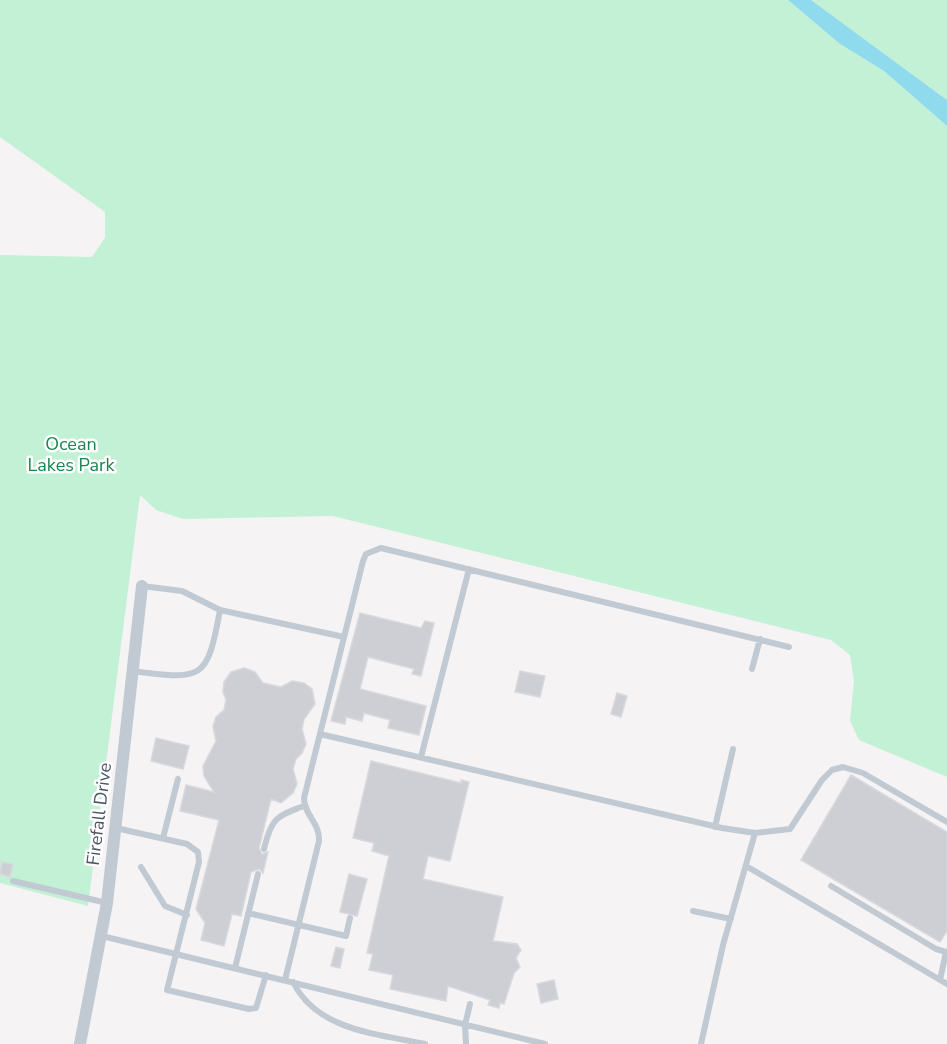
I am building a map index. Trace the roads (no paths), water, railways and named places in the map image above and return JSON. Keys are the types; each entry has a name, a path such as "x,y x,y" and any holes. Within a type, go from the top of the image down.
{"street":[{"name":"Firefall Drive","path":"80,1044 107,903 142,586"}],"lane":[{"path":"285,980 320,832 304,806 363,561 372,550 381,548 789,647"},
{"path":"421,757 469,569"},
{"path":"142,586 182,591 220,610 344,637"},
{"path":"133,671 181,677 196,673 208,662 220,610"},
{"path":"752,669 760,639"},
{"path":"320,734 715,827 755,833 790,829 822,780 832,770 843,767 863,773 947,822"},
{"path":"715,827 733,749"},
{"path":"163,838 178,778"},
{"path":"264,849 272,823 285,813 304,806"},
{"path":"116,828 191,846 198,852 199,862 167,990 249,1010 256,1008 266,975"},
{"path":"701,1044 731,919 755,833"},
{"path":"746,866 944,982 946,952 831,886"},
{"path":"141,867 165,906 187,915"},
{"path":"235,968 258,874"},
{"path":"13,881 107,903"},
{"path":"693,911 731,919"},
{"path":"248,913 346,936 350,918"},
{"path":"102,936 545,1044"},
{"path":"293,982 308,1003 342,1026 425,1044"},
{"path":"466,1044 465,1025 470,1004"}],"water":[{"path":"788,0 811,0 947,100 947,126 884,71 840,44"}],"park label":[{"name":"Ocean Lakes Park","path":"71,454"}]}
